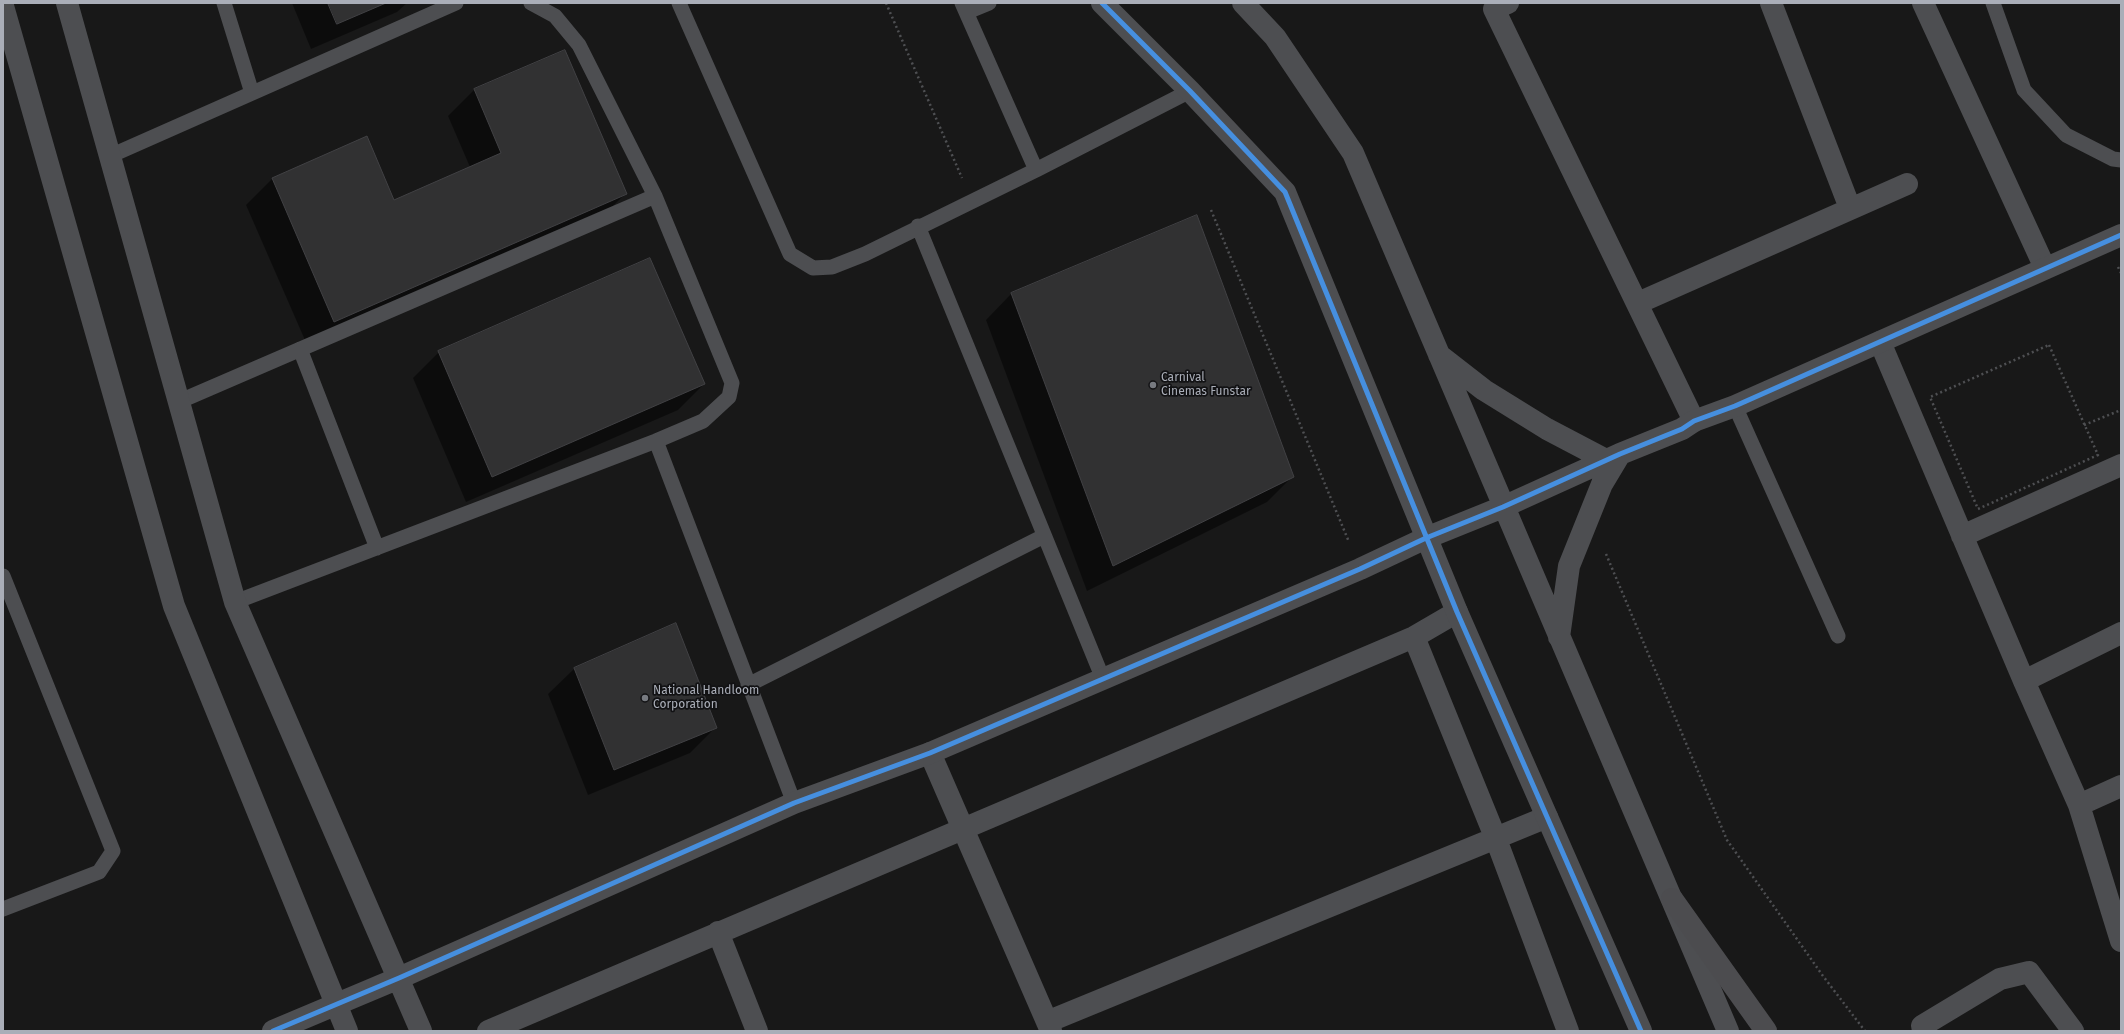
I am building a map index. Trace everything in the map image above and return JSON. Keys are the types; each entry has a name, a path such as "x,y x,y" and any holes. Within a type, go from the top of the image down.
{"main road":[{"path":"1672,899 1766,1031"}],"street":[{"path":"67,3 235,602 421,1031"},
{"path":"1102,3 1190,91 1286,192 1457,612 1641,1031"},
{"path":"1242,3 1275,37 1353,154 1728,1031"},
{"path":"1771,3 1850,208"},
{"path":"1923,3 2045,268"},
{"path":"1497,5 1694,421"},
{"path":"3,6 174,606 347,1031"},
{"path":"1638,303 1907,184"},
{"path":"273,1031 399,978 794,803 930,754 1360,569 1426,538 1503,507 1613,457 1682,429 1694,421 1735,406 2121,235"},
{"path":"1880,342 2024,681 2079,805 2120,933"},
{"path":"1438,354 1484,390 1547,429 1613,457"},
{"path":"1559,637 1569,566 1589,513 1613,457"},
{"path":"1962,536 2121,465"},
{"path":"488,1031 523,1024 718,932 1414,637 1457,612"},
{"path":"2024,681 2121,633"},
{"path":"1414,637 1496,839 1568,1031"},
{"path":"930,754 1049,1027 1496,839 1547,816"},
{"path":"2079,805 2121,786"},
{"path":"718,932 757,1031"},
{"path":"1926,1031 1922,1026 1994,982 2000,979 2030,972 2074,1031"}],"lane":[{"path":"224,3 252,93"},
{"path":"110,156 456,3"},
{"path":"235,602 656,441 703,421 729,397 732,383 655,196 579,45 555,16 531,3"},
{"path":"679,3 790,254 813,268 832,267 865,254 918,226 1036,170 1190,91"},
{"path":"989,3 964,8 1036,170"},
{"path":"1993,3 2024,90 2066,135 2113,159 2121,160"},
{"path":"178,402 655,196"},
{"path":"918,226 1102,679"},
{"path":"300,349 377,548"},
{"path":"1735,406 1838,636"},
{"path":"656,441 794,803"},
{"path":"748,685 1044,536"},
{"path":"3,576 113,852 99,872 3,909"}],"path":[{"path":"886,3 972,201"},
{"path":"1211,210 1360,569"},
{"path":"2049,345 2084,425 2098,455 1978,509 1930,397 2049,345"},
{"path":"2084,425 2121,410"},
{"path":"1589,513 1635,627 1727,840 1823,976 1865,1031"}],"building":[{"path":"328,3 386,3 337,24"},
{"path":"565,50 627,194 334,322 272,178 367,136 394,200 501,153 474,89"},
{"name":"Carnival Cinemas Funstar","path":"1197,215 1294,477 1113,566 1011,293"},
{"path":"650,258 705,384 492,477 438,351"},
{"name":"National Handloom Corporation","path":"676,623 717,728 614,770 574,668"}],"cycle path":[{"path":"1102,3 1190,91 1285,192 1457,612 1641,1031"},
{"path":"273,1031 399,978 794,803 930,753 1360,569 1426,538 1503,507 1620,454 1682,429 1694,421 1735,406 2121,235"}],"place":[{"name":"Carnival Cinemas Funstar","path":"1153,385"},
{"name":"National Handloom Corporation","path":"645,698"}]}
